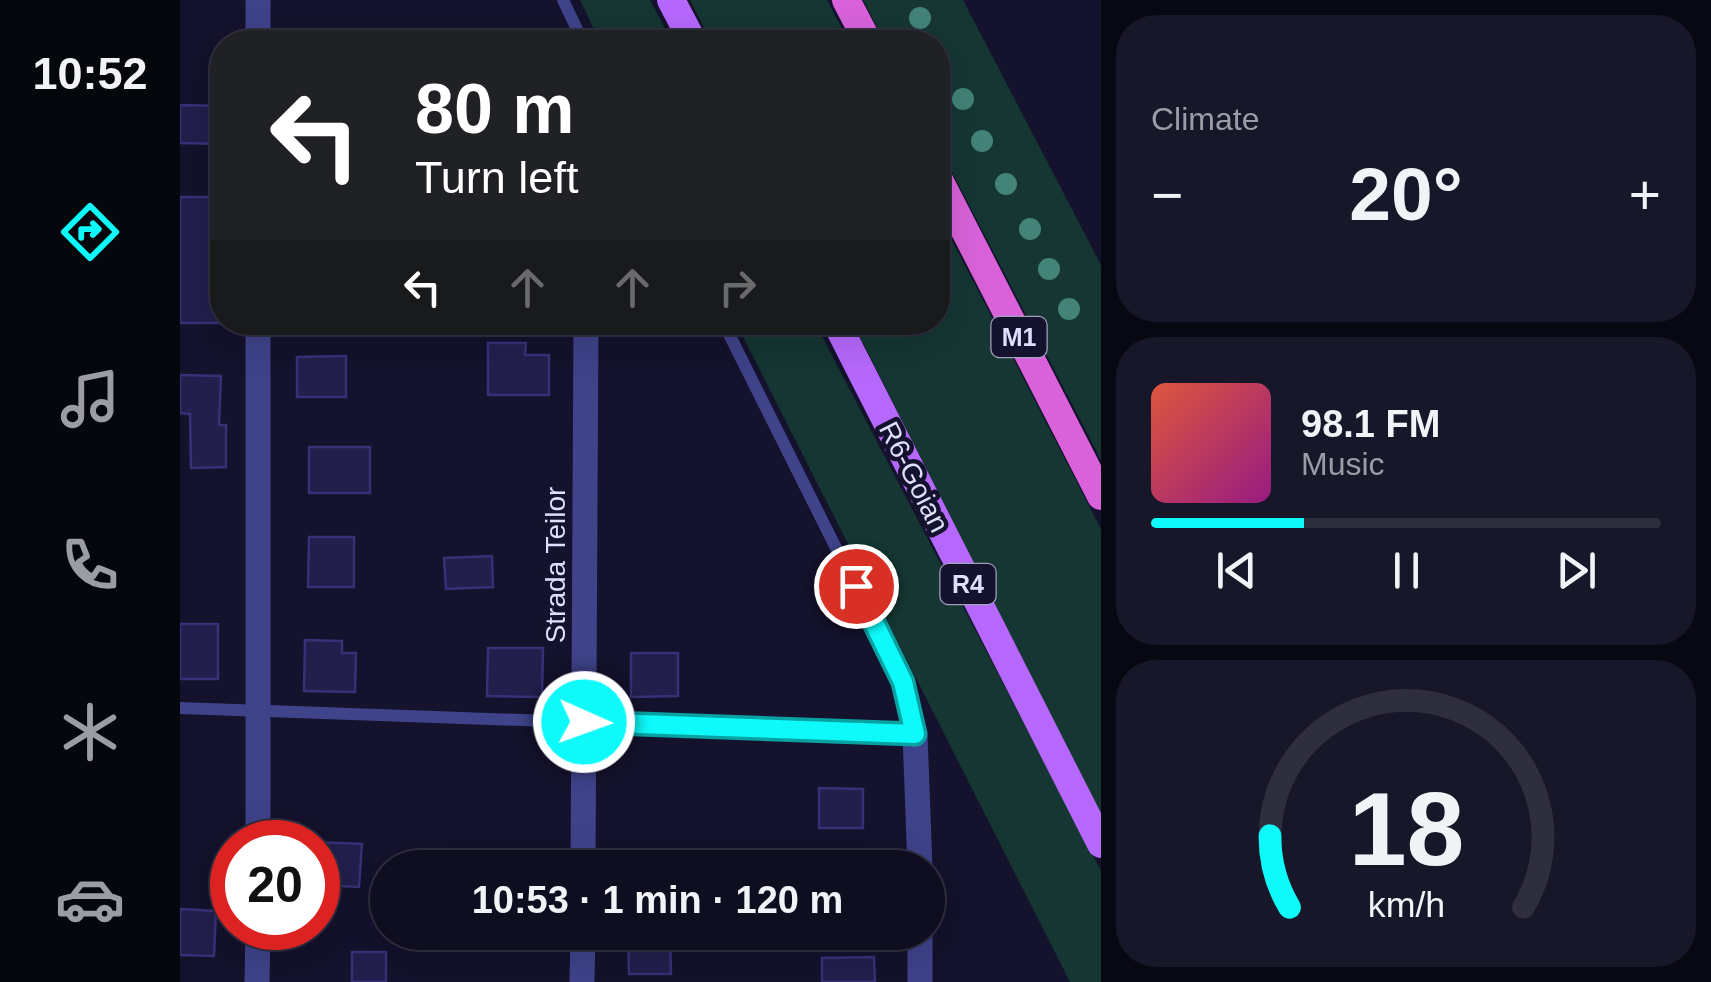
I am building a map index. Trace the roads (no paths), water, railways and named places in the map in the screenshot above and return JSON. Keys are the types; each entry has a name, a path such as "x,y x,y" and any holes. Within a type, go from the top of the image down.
{"highway":[{"path":"846,0 862,30"},
{"name":"M1","path":"950,201 1101,496"}],"main road":[{"path":"671,0 687,30"},
{"name":"R6-Goian","path":"843,335 1101,844"}],"street":[{"path":"258,0 258,30"},
{"path":"258,335 258,820"},
{"name":"Strada Teilor","path":"583,850 586,335"},
{"path":"915,734 919,850"},
{"path":"258,950 258,982"},
{"path":"582,950 582,982"},
{"path":"920,950 920,982"}],"lane":[{"path":"564,0 578,30"},
{"path":"180,708 915,734 903,682 730,335"}]}
